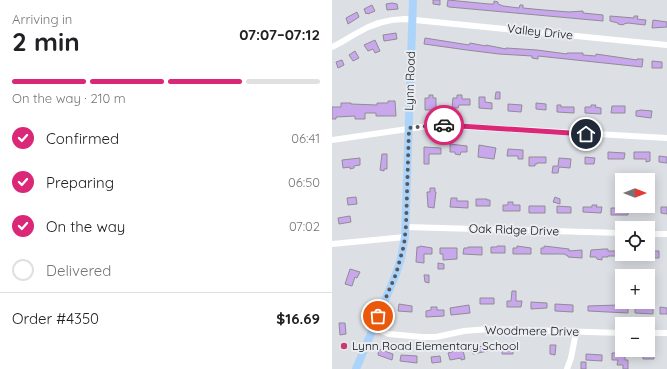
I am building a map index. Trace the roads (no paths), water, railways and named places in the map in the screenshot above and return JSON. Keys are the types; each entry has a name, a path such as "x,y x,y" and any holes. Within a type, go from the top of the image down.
{"main road":[{"name":"Lynn Road","path":"356,369 396,274 405,237 413,0"}],"street":[{"name":"Valley Drive","path":"332,47 371,26 387,20 412,20 667,45"},
{"path":"332,140 435,125 667,138"},
{"name":"Oak Ridge Drive","path":"406,226 615,233"},
{"path":"655,234 667,234"},
{"path":"332,244 405,237"},
{"name":"Woodmere Drive","path":"373,327 389,334 422,337 436,337 464,331 489,329 615,332"},
{"path":"567,369 571,358 576,332"},
{"path":"655,333 667,333"}],"place":[{"name":"Lynn Road Elementary School","path":"344,346"}]}
